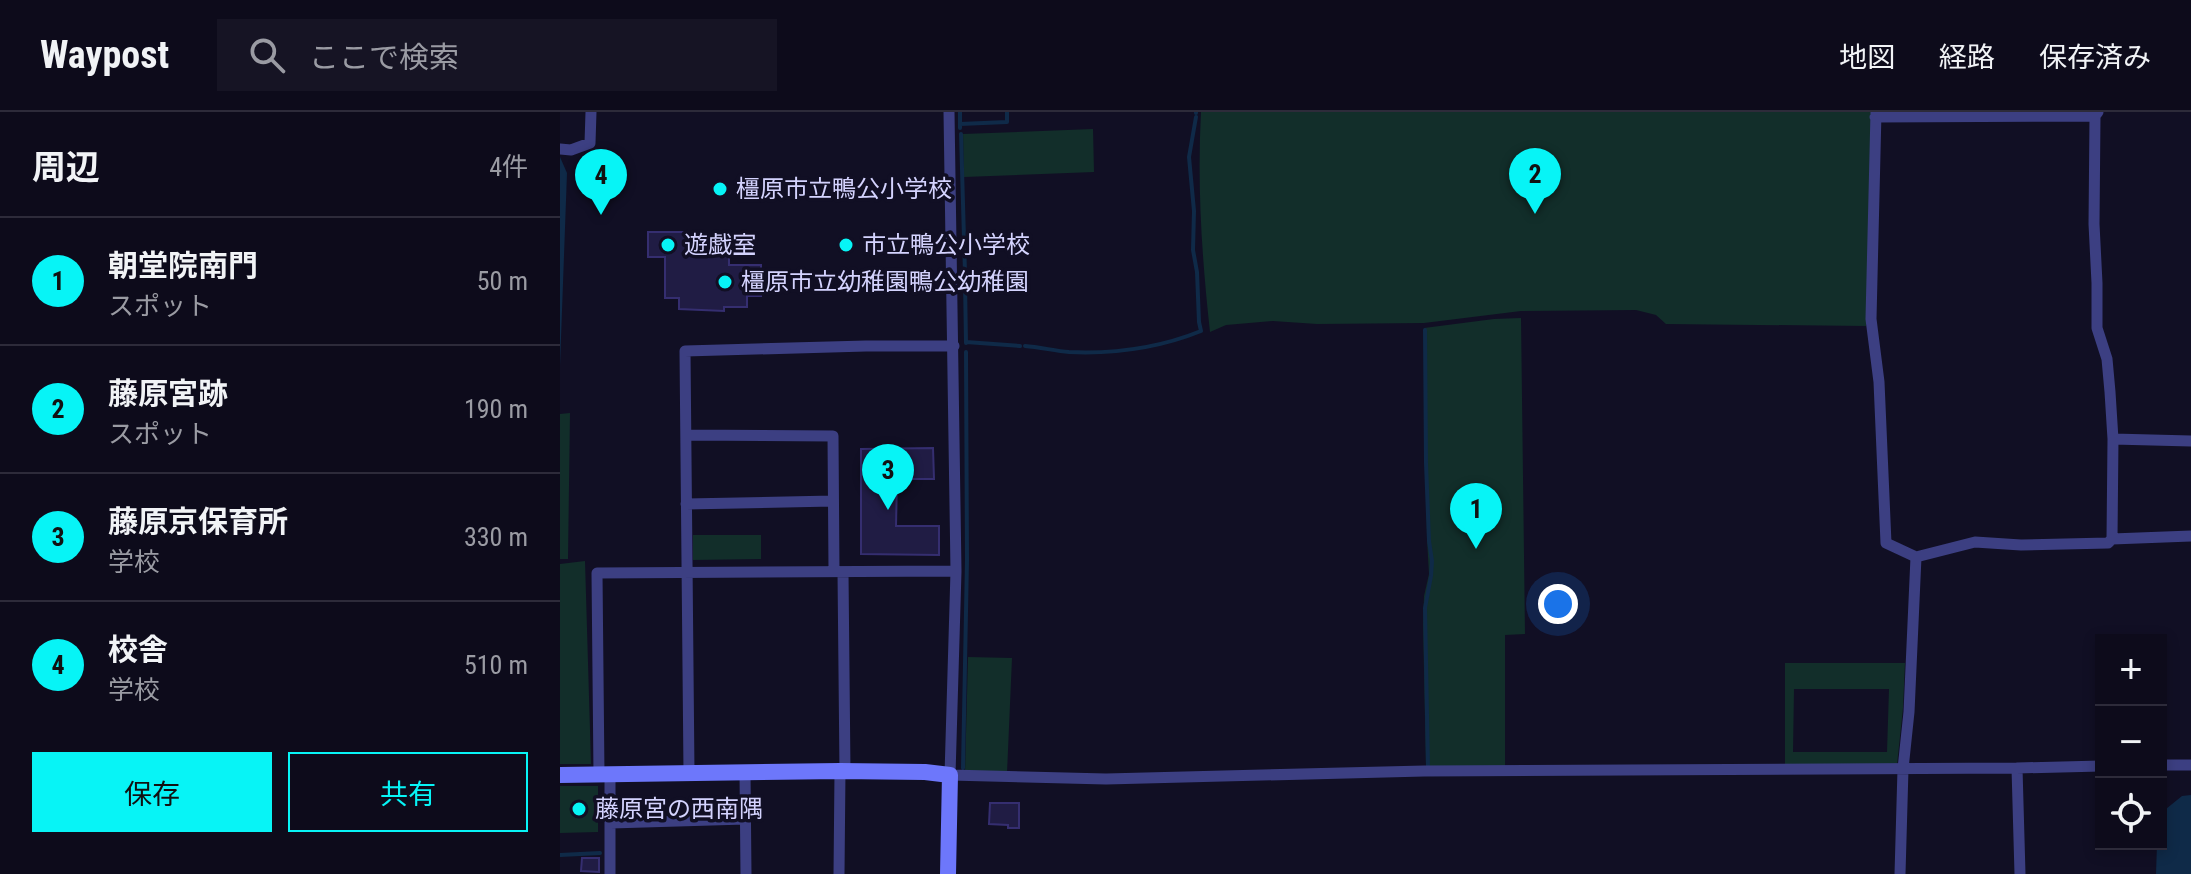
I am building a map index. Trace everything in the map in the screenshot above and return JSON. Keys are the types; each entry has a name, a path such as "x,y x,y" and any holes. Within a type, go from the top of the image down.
{"street":[{"path":"560,149 571,150 590,143 591,112"},
{"path":"948,874 956,571 949,112"},
{"path":"2112,539 2113,439 2107,359 2097,328 2094,224 2096,114 1876,115 1871,319 1879,382 1886,543 1916,557 1975,542 2070,545 2108,543 2112,539 2191,536"},
{"path":"689,772 685,351 954,346"},
{"path":"686,435 833,436 842,771 839,874"},
{"path":"2113,439 2191,441"},
{"path":"686,504 833,501"},
{"path":"1900,874 1916,557"},
{"path":"610,874 611,823 605,774 597,573 956,571"},
{"path":"2167,765 2191,765"},
{"path":"560,775 842,771 1106,779 1424,771 2095,766"},
{"path":"2017,768 2020,874"},
{"path":"745,772 746,874"},
{"path":"611,823 745,819"}],"green space":[{"path":"1201,112 1872,112 1866,326 1666,324 1656,315 1636,310 1521,311 1424,323 1317,324 1273,321 1226,325 1210,332 1201,222"},
{"path":"1093,129 1094,172 964,177 963,134"},
{"path":"1521,318 1525,634 1505,635 1505,767 1426,767 1423,624 1429,574 1424,328"},
{"path":"570,413 568,559 560,559 560,414"},
{"path":"693,535 761,535 761,559 693,560"},
{"path":"585,561 591,764 560,764 560,564"},
{"path":"968,657 1012,658 1007,773 965,773"},
{"path":"1785,663 1905,663 1897,765 1785,765","holes":["1794,689 1889,689 1887,752 1793,752"]},
{"name":"藤原宮の西南隅","path":"560,786 598,786 598,832 560,833"}],"water":[{"path":"560,157 567,173 560,366"},
{"path":"2191,795 2191,874 2156,874 2157,850 2167,850 2167,808 2182,796"}],"building":[{"name":"橿原市立幼稚園鴨公幼稚園","path":"648,232 688,232 688,250 723,250 723,255 729,255 729,265 761,265 761,296 747,296 747,307 724,307 724,311 679,309 679,298 665,298 665,257 648,257"},
{"path":"933,448 934,479 897,479 896,526 939,526 939,555 861,554 861,449"},
{"path":"990,803 1019,803 1019,828 989,824"},
{"path":"582,858 599,858 599,872 581,871"}],"waterway":[{"path":"960,112 960,128"},
{"path":"960,124 1007,122 1007,112"},
{"path":"1025,346 1069,352 1119,351 1153,346 1201,331 1193,250 1194,211 1189,157 1196,117"},
{"path":"961,134 965,273"},
{"path":"965,282 966,343"},
{"path":"1425,330 1426,463 1432,561 1425,608 1428,767"},
{"path":"966,342 1020,346"},
{"path":"963,768 967,560 966,352"},
{"path":"560,855 600,853"}],"place":[{"name":"橿原市立鴨公小学校","path":"720,189"},
{"name":"藤原宮跡","path":"1535,214"},
{"name":"校舎","path":"601,215"},
{"name":"遊戯室","path":"668,245"},
{"name":"市立鴨公小学校","path":"846,245"},
{"name":"橿原市立幼稚園鴨公幼稚園","path":"725,282"},
{"name":"藤原京保育所","path":"888,510"},
{"name":"朝堂院南門","path":"1476,549"},
{"name":"藤原宮の西南隅","path":"579,809"}]}
